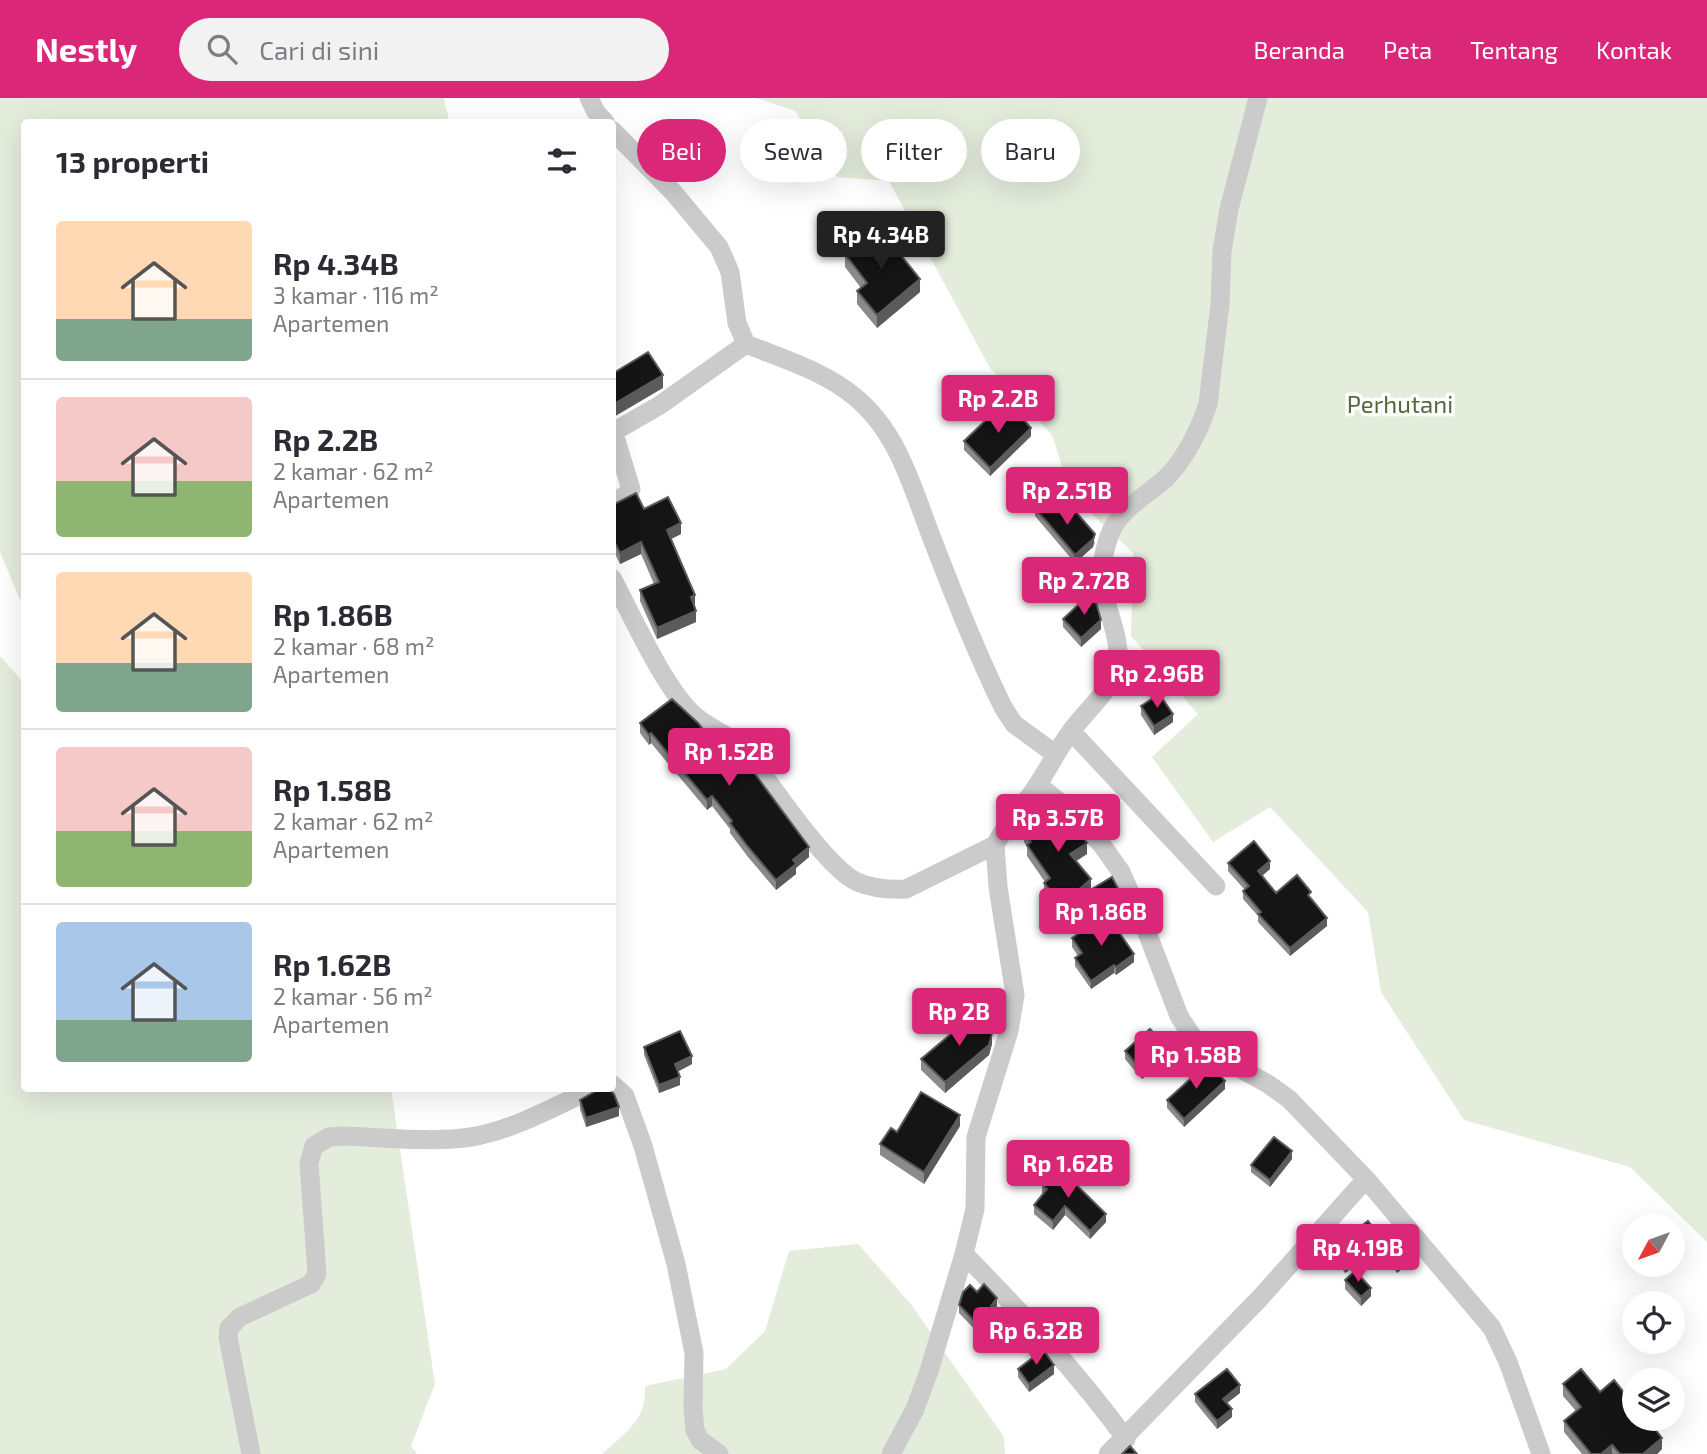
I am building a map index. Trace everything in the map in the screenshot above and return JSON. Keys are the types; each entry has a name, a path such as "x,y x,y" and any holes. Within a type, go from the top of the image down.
{"street":[{"path":"589,98 602,119"},
{"path":"616,585 664,675 684,705 695,716 744,748 826,856 843,873 858,882 890,890 906,889 995,845 1038,785 1071,731 1111,681 1117,668 1118,656 1112,620 1102,589 1110,533 1129,508 1177,466 1203,419 1208,404 1220,304 1222,251 1229,209 1258,98"},
{"path":"616,134 673,192 719,247 730,272 737,323 746,344 821,374 856,398 885,429 904,463 936,550 1003,707 1014,724 1055,754"},
{"path":"616,430 660,405 746,344"},
{"path":"616,439 631,489 616,501"},
{"path":"1071,731 1216,886"},
{"path":"1038,785 1068,809 1102,845 1121,872 1179,1016 1192,1036 1206,1050 1268,1084 1289,1099 1366,1180 1492,1328 1508,1362 1541,1454"},
{"path":"891,1454 925,1384 964,1254 975,1209 976,1138 1009,1031 1015,995 998,887 995,845"},
{"path":"616,1088 625,1096 643,1146 676,1264 694,1353 695,1430 701,1440 719,1454"},
{"path":"251,1454 228,1337 229,1328 240,1317 311,1284 317,1274 309,1163 314,1146 329,1138 342,1136 447,1140 471,1137 500,1130 586,1092"},
{"path":"1108,1454 1260,1298 1366,1180"},
{"path":"964,1254 1062,1358 1126,1438"}],"green space":[{"path":"0,98 444,98 449,119 21,119 21,600 0,552"},
{"name":"Perhutani","path":"756,98 1707,98 1707,1242 1685,1221 1685,1214 1678,1214 1630,1167 1464,1120 1381,992 1368,912 1270,807 1213,842 1152,757 1198,714 1131,636 1133,553 1071,494 1052,435 990,368 890,182 967,182 967,119 861,119 861,179 847,178 847,119 800,119 795,111"},
{"path":"0,656 21,680 21,1092 391,1092 435,1384 411,1446 417,1454 0,1454"},
{"path":"858,1244 910,1303 1004,1437 1005,1454 602,1454 633,1425 642,1408 645,1386 726,1369 765,1331 789,1251"}],"building":[{"path":"879,228 920,279 877,315 857,291 867,283 845,254"},
{"path":"648,352 663,375 616,403 616,372"},
{"path":"1006,401 1031,428 990,468 964,441"},
{"path":"636,493 644,509 668,497 681,523 667,530 695,595 691,597 696,611 657,628 640,590 659,582 641,542 620,553 616,545 616,503"},
{"path":"1045,498 1066,518 1075,511 1095,534 1075,555 1035,508"},
{"path":"1089,595 1096,603 1101,620 1081,638 1063,619"},
{"path":"1159,694 1173,714 1154,726 1141,706"},
{"path":"672,699 698,723 722,754 733,745 735,747 809,847 793,860 796,864 776,880 748,847 712,796 707,800 640,723"},
{"path":"1057,811 1063,820 1068,816 1087,843 1070,854 1091,879 1062,904 1044,883 1050,878 1027,845 1031,842 1024,831"},
{"path":"1254,841 1270,861 1258,871 1276,893 1297,875 1311,892 1308,895 1327,918 1290,948 1258,914 1261,912 1243,891 1249,886 1228,863"},
{"path":"1112,877 1124,900 1106,911 1092,889"},
{"path":"1107,915 1134,954 1091,981 1075,958 1082,953 1072,938"},
{"path":"976,1013 992,1033 989,1045 945,1082 921,1059"},
{"path":"1150,1029 1167,1048 1142,1070 1125,1051"},
{"path":"680,1031 692,1056 675,1064 680,1077 659,1085 644,1047"},
{"path":"1208,1063 1225,1081 1184,1119 1167,1100"},
{"path":"594,1092 612,1092 619,1107 586,1118 580,1100"},
{"path":"921,1092 960,1115 924,1172 880,1144 891,1128 897,1132"},
{"path":"1274,1137 1292,1151 1270,1180 1251,1165"},
{"path":"1058,1167 1106,1214 1090,1231 1065,1206 1053,1221 1034,1205 1047,1189 1042,1184"},
{"path":"1368,1221 1382,1239 1345,1266 1332,1249"},
{"path":"1397,1230 1414,1250 1397,1264 1380,1244"},
{"path":"1355,1271 1371,1288 1361,1297 1345,1280"},
{"path":"984,1284 997,1298 991,1306 1003,1318 987,1334 959,1305 963,1292 970,1285 977,1292"},
{"path":"1043,1350 1054,1365 1029,1384 1018,1369"},
{"path":"1227,1369 1240,1385 1223,1399 1232,1409 1217,1421 1195,1394"},
{"path":"1581,1369 1600,1392 1614,1380 1622,1390 1622,1431 1656,1431 1662,1438 1643,1454 1620,1454 1612,1445 1601,1454 1591,1454 1564,1421 1581,1407 1563,1384"},
{"path":"1130,1446 1137,1454 1122,1454"}]}
